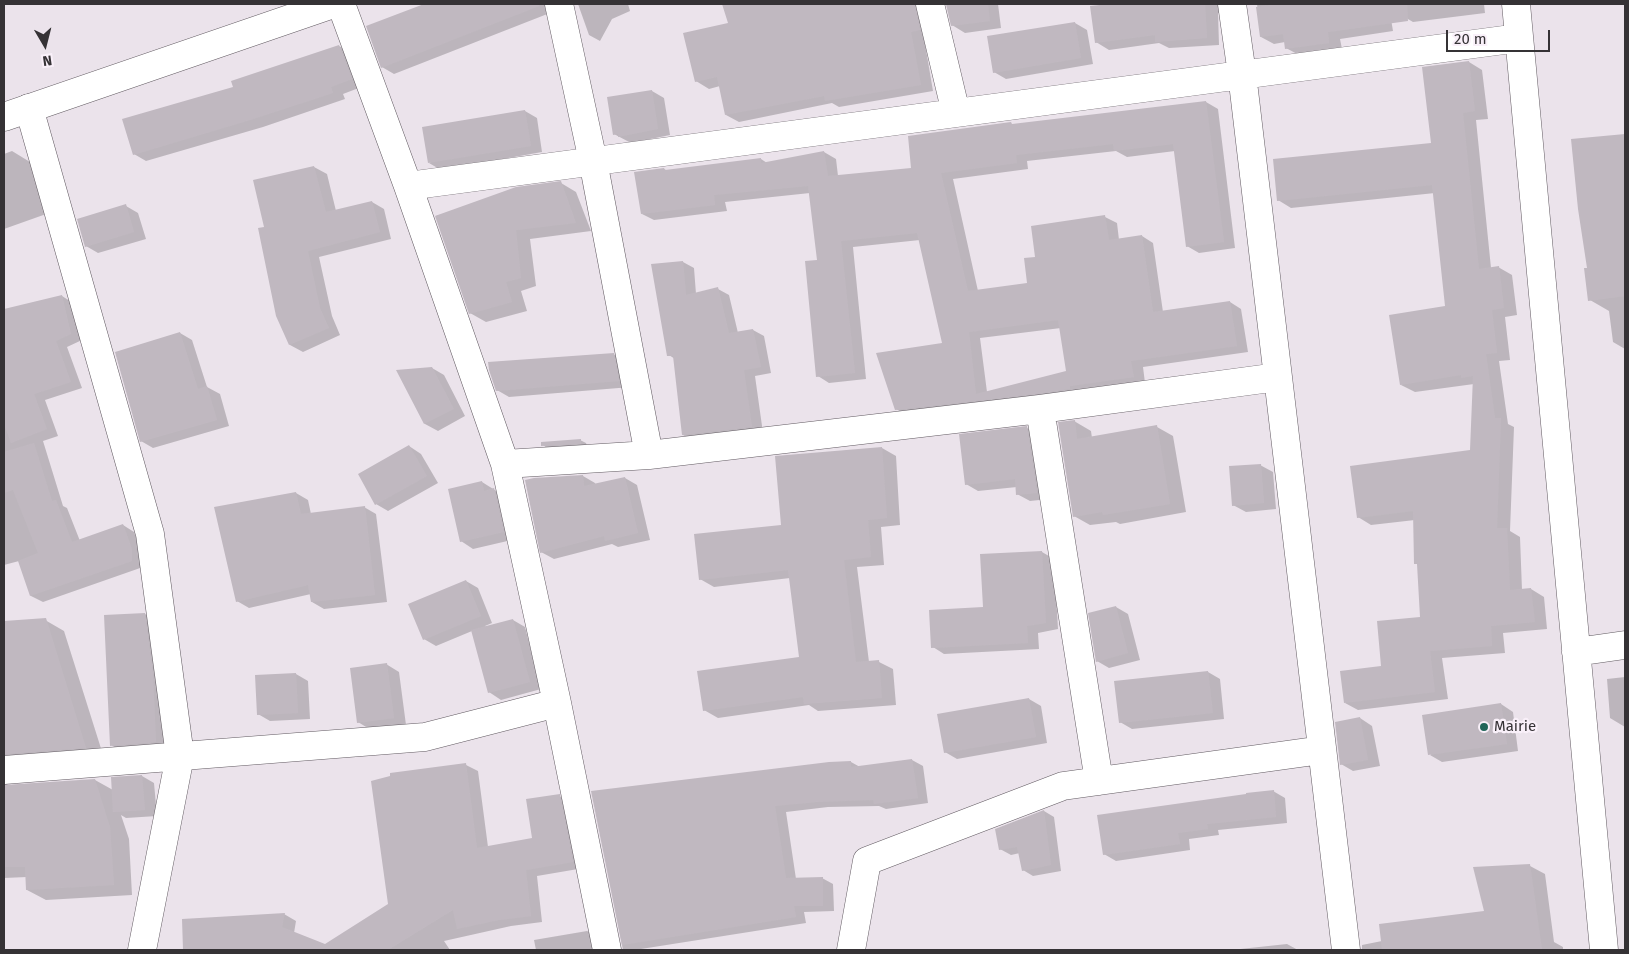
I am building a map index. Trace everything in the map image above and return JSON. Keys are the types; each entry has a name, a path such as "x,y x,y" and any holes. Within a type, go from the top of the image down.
{"street":[{"path":"4,117 332,4"},
{"path":"341,4 408,186 505,464 557,703 607,950"},
{"path":"559,4 593,161 649,454"},
{"path":"930,4 956,113"},
{"path":"1232,4 1242,74 1346,950"},
{"path":"1516,4 1604,950"},
{"path":"408,186 1519,38"},
{"path":"29,108 150,534 180,756 142,950"},
{"path":"505,464 649,454 1040,409 1278,377"},
{"path":"1040,409 1099,781"},
{"path":"1576,652 1625,645"},
{"path":"4,770 425,737 557,703"},
{"path":"851,950 867,861 1063,786 1322,750"}],"building":[{"path":"424,4 539,4 539,6 381,68 366,26"},
{"path":"722,4 915,4 920,30 911,32 921,85 825,101 824,96 725,115 717,77 695,82 683,33 728,23"},
{"path":"946,4 988,4 990,21 951,26"},
{"path":"1109,4 1205,4 1207,38 1155,42 1155,35 1095,43 1090,6"},
{"path":"1277,4 1407,4 1408,21 1328,32 1329,43 1285,49 1283,34 1260,37 1256,7"},
{"path":"1075,22 1081,58 993,73 987,36"},
{"path":"339,45 352,79 331,87 333,93 133,155 122,119 233,87 231,81"},
{"path":"1469,61 1475,111 1463,113 1479,269 1499,266 1504,308 1492,310 1497,353 1486,354 1495,418 1501,418 1497,528 1507,528 1510,590 1531,588 1535,622 1491,626 1492,646 1430,651 1435,692 1344,703 1340,671 1381,666 1377,621 1420,617 1417,564 1414,564 1413,511 1357,518 1350,466 1470,450 1473,376 1461,378 1461,375 1400,385 1389,315 1445,306 1432,185 1277,201 1273,159 1431,143 1422,67"},
{"path":"652,90 658,129 618,137 618,134 613,135 607,97"},
{"path":"1206,101 1224,242 1186,247 1173,144 1114,151 1113,144 1016,155 1017,163 941,173 968,291 1027,283 1024,258 1035,257 1031,226 1105,215 1109,240 1142,235 1153,312 1230,301 1237,346 1131,361 1134,377 1070,386 1070,389 895,410 876,353 942,343 917,233 841,241 855,373 816,377 805,261 817,260 808,186 714,195 715,205 641,214 634,172 761,158 761,163 824,151 828,176 911,168 908,136 1011,122 1012,124","holes":["1058,320 1066,371 976,394 969,332"]},
{"path":"525,110 531,146 428,163 422,127"},
{"path":"1625,134 1625,296 1588,301 1584,268 1587,268 1578,209 1571,139"},
{"path":"314,166 326,212 372,201 380,232 308,251 320,308 329,328 289,345 276,316 258,228 264,227 253,180"},
{"path":"561,181 576,223 516,230 521,278 506,282 512,302 469,314 435,216 516,187"},
{"path":"126,204 134,232 85,247 77,219"},
{"path":"683,261 686,295 718,287 729,333 753,329 761,367 744,370 752,427 682,435 673,356 667,356 651,264"},
{"path":"62,295 71,334 56,341 71,382 34,394 47,429 11,443 4,424 4,309"},
{"path":"180,332 198,389 207,386 217,420 140,442 115,352"},
{"path":"614,353 619,381 496,391 488,362"},
{"path":"432,367 454,409 424,424 396,370"},
{"path":"1075,420 1077,439 1157,425 1170,504 1103,515 1102,512 1073,517 1058,422"},
{"path":"1027,426 1037,493 1016,495 1015,479 965,485 959,434"},
{"path":"581,439 581,444 541,446 541,442"},
{"path":"34,443 52,501 56,500 72,542 123,524 132,549 132,561 30,596 18,561 38,553 13,490 4,493 4,452"},
{"path":"409,445 427,476 375,505 358,474"},
{"path":"882,447 887,518 868,520 871,557 844,560 856,662 879,660 882,698 804,704 803,697 703,711 697,671 799,657 788,570 699,580 694,534 781,525 775,456"},
{"path":"1261,464 1264,503 1232,506 1229,466"},
{"path":"583,475 584,486 625,477 638,533 605,541 604,536 540,553 525,480"},
{"path":"482,481 484,491 494,488 504,532 460,542 448,489"},
{"path":"296,492 301,514 365,506 375,595 311,602 308,585 236,602 214,507"},
{"path":"1042,551 1046,623 1027,626 1028,643 931,648 929,610 983,607 980,554"},
{"path":"466,580 481,616 423,640 408,604"},
{"path":"1116,606 1128,653 1096,662 1088,613"},
{"path":"145,613 153,675 156,742 110,746 104,615"},
{"path":"46,618 86,748 4,754 4,621"},
{"path":"513,619 530,682 488,693 471,630"},
{"path":"387,663 394,718 357,723 350,668"},
{"path":"1208,671 1213,713 1119,723 1114,681"},
{"path":"296,673 298,713 257,715 255,675"},
{"path":"1029,698 1036,737 944,753 937,714"},
{"path":"1501,703 1507,744 1428,755 1422,715"},
{"path":"1360,717 1368,760 1340,765 1335,722"},
{"path":"912,759 918,798 874,804 873,800 775,806 786,878 823,877 823,906 794,906 796,917 622,945 591,791 829,762 851,761 851,767"},
{"path":"466,763 477,848 532,838 526,799 560,794 573,862 526,870 531,916 499,920 457,929 453,910 388,950 183,950 182,919 285,913 282,927 325,944 388,904 371,781 390,776 390,773"},
{"path":"142,775 145,810 113,812 111,777"},
{"path":"95,779 110,827 114,885 26,890 25,867 4,867 4,785"},
{"path":"1274,790 1276,817 1207,824 1208,829 1178,833 1180,844 1103,855 1097,815"},
{"path":"1044,810 1051,865 1022,871 1017,847 999,850 995,829"},
{"path":"1530,864 1542,950 1382,950 1379,924 1484,911 1473,867"}],"place":[{"name":"Mairie","path":"1484,727"}]}
